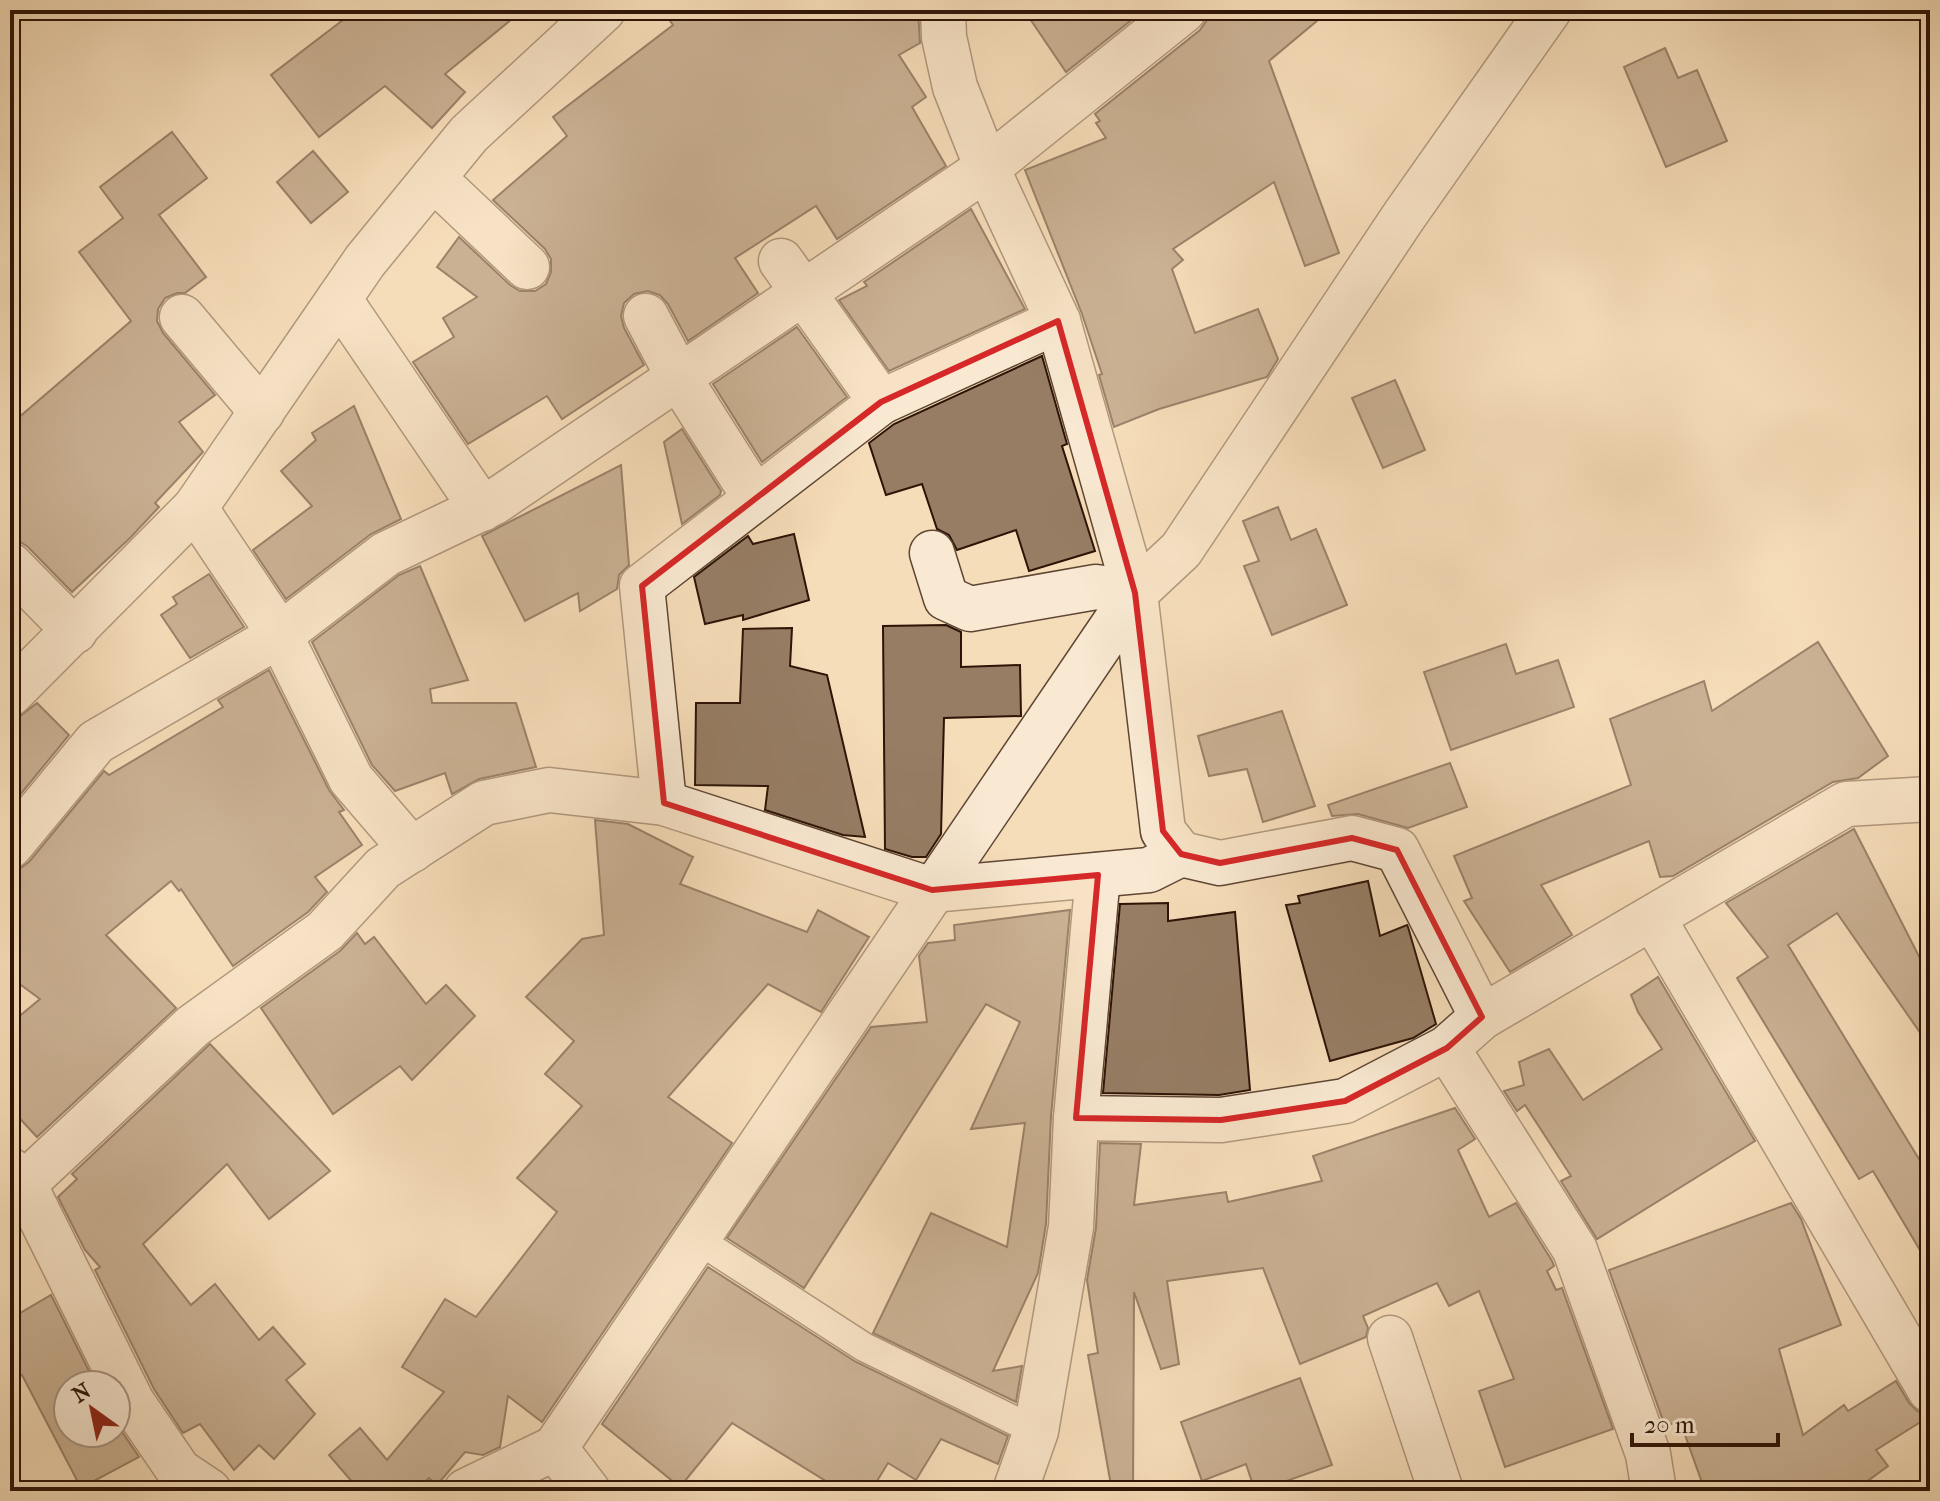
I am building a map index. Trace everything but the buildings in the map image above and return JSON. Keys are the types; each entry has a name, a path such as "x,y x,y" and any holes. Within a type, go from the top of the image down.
{"street":[{"path":"10,694 195,508 365,261 469,134 603,10"},
{"path":"943,10 944,37 955,87 987,168 1058,321 1135,593 1163,831 1181,854 1220,863 1352,838 1397,850 1482,1017"},
{"path":"10,846 96,742 280,635 386,554 482,509 679,378 793,277 987,168 1184,10"},
{"path":"466,1491 555,1448 1135,593 1181,550 1404,216 1545,12"},
{"path":"433,178 527,267"},
{"path":"793,277 881,402"},
{"path":"339,299 482,509"},
{"path":"646,316 679,378 755,498"},
{"path":"182,317 262,412"},
{"path":"664,803 642,586 881,402 1058,321"},
{"path":"195,508 280,635 351,779 412,850"},
{"path":"932,553 946,598 970,609 1096,587 1135,593"},
{"path":"10,565 75,631"},
{"path":"209,1491 179,1471 132,1402 17,1177 193,1026 325,931 383,868 484,803 549,790 664,803 932,890 1149,870 1181,854"},
{"path":"1076,1118 1221,1120 1345,1101 1447,1048 1482,1017 1846,804 1930,799"},
{"path":"1015,1491 1036,1431 1071,1227 1076,1118 1098,875"},
{"path":"1653,918 1930,1390"},
{"path":"1447,1048 1575,1250 1648,1454 1654,1491"},
{"path":"1390,1338 1441,1491"},
{"path":"555,1448 588,1491"}],"lane":[{"path":"697,1239 864,1347 1036,1431"}],"highlighted area":[{"path":"1058,321 1135,593 1163,831 1181,854 1220,863 1352,838 1397,850 1482,1017 1447,1048 1345,1101 1221,1120 1076,1118 1098,875 932,890 664,803 642,586 881,402"}]}
